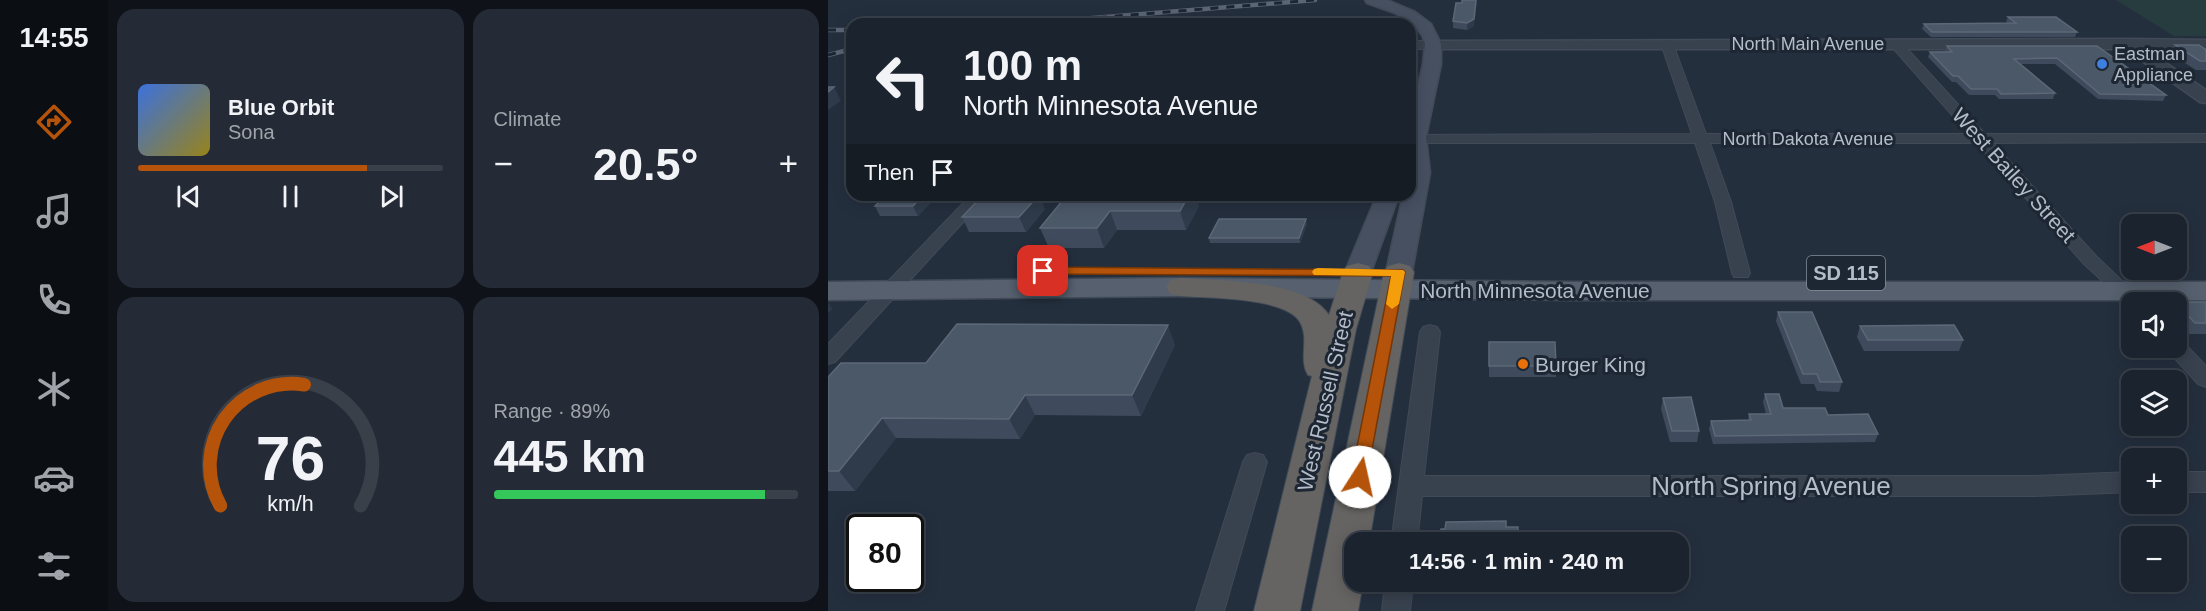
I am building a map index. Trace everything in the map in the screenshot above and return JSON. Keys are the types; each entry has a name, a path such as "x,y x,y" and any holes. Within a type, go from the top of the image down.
{"highway":[{"name":"West Russell Street","path":"1277,611 1314,444 1354,280"},
{"path":"1335,611 1397,281"},
{"path":"1181,287 1273,296 1309,310 1319,328 1322,343 1314,444"}],"main road":[{"path":"1372,0 1390,6 1411,18"},
{"path":"1416,21 1431,37 1433,45 1416,125"},
{"path":"1416,161 1419,173 1416,188"},
{"name":"West Russell Street","path":"1354,280 1386,201"},
{"path":"1397,281 1413,201"},
{"name":"North Minnesota Avenue","path":"828,272 899,282 1181,287 1354,280"},
{"name":"North Minnesota Avenue","path":"1397,281 1741,273 2121,289 2206,273"},
{"name":"North Minnesota Avenue","path":"828,291 899,282 1354,280 2206,291"}],"street":[{"path":"1667,44 1723,202 1741,273"},
{"name":"West Bailey Street","path":"1896,44 2090,260 2121,289"},
{"path":"2127,44 2206,98"},
{"name":"North Main Avenue","path":"1416,45 2206,44"},
{"name":"North Dakota Avenue","path":"1416,144 1701,139 2206,138"},
{"path":"828,357 974,201"},
{"path":"1405,532 1430,332"},
{"path":"2186,358 2206,379"},
{"path":"1210,611 1255,462"},
{"name":"North Spring Avenue","path":"1411,486 2035,486 2121,482"},
{"path":"2187,482 2206,482"},
{"path":"1396,611 1398,592"}],"green space":[{"path":"2116,0 2206,0 2206,36 2174,36"}],"building":[{"path":"1462,0 1476,0 1474,19 1467,23 1453,21 1456,3 1462,3"},
{"path":"2008,17 2056,17 2077,32 1932,32 1924,24 2016,23"},
{"path":"2175,45 2199,45 2206,50 2206,61 2200,61"},
{"path":"1947,46 2097,46 2166,95 2100,94 2057,58 2014,59 2055,93 2001,94 1997,89 1971,89 1958,76 1953,76 1930,52 1952,52"},
{"path":"880,201 918,201 913,206 875,206"},
{"path":"977,201 1034,201 1019,217 962,217"},
{"path":"1062,201 1186,201 1180,211 1110,211 1097,228 1040,228"},
{"path":"1219,219 1306,219 1299,238 1209,238"},
{"path":"2187,302 2206,302 2206,323 2195,323 2187,315"},
{"path":"1778,312 1812,312 1842,382 1820,382 1817,374 1803,374"},
{"path":"957,324 1168,325 1132,395 1025,395 1009,419 882,418 839,471 828,471 828,377 841,363 926,363"},
{"path":"1954,325 1963,340 1868,340 1860,326"},
{"path":"1489,342 1555,342 1556,366 1489,366"},
{"path":"1765,394 1779,394 1783,408 1825,408 1828,415 1868,414 1878,434 1715,436 1711,421 1751,420 1749,414 1771,414"},
{"path":"1691,397 1699,431 1672,431 1663,398"},
{"path":"1506,521 1506,527 1518,527 1518,532 1441,532 1441,529 1445,529 1446,522"}],"railway":[{"path":"1093,18 1315,0"},
{"path":"828,30 846,30"},
{"path":"828,55 846,50"}],"slow traffic":[{"path":"1318,272 1399,272 1392,304"}],"place":[{"name":"Eastman Appliance","path":"2102,64"},
{"name":"Burger King","path":"1523,364"}],"route":[{"path":"1043,271 1399,272 1360,477"}]}
